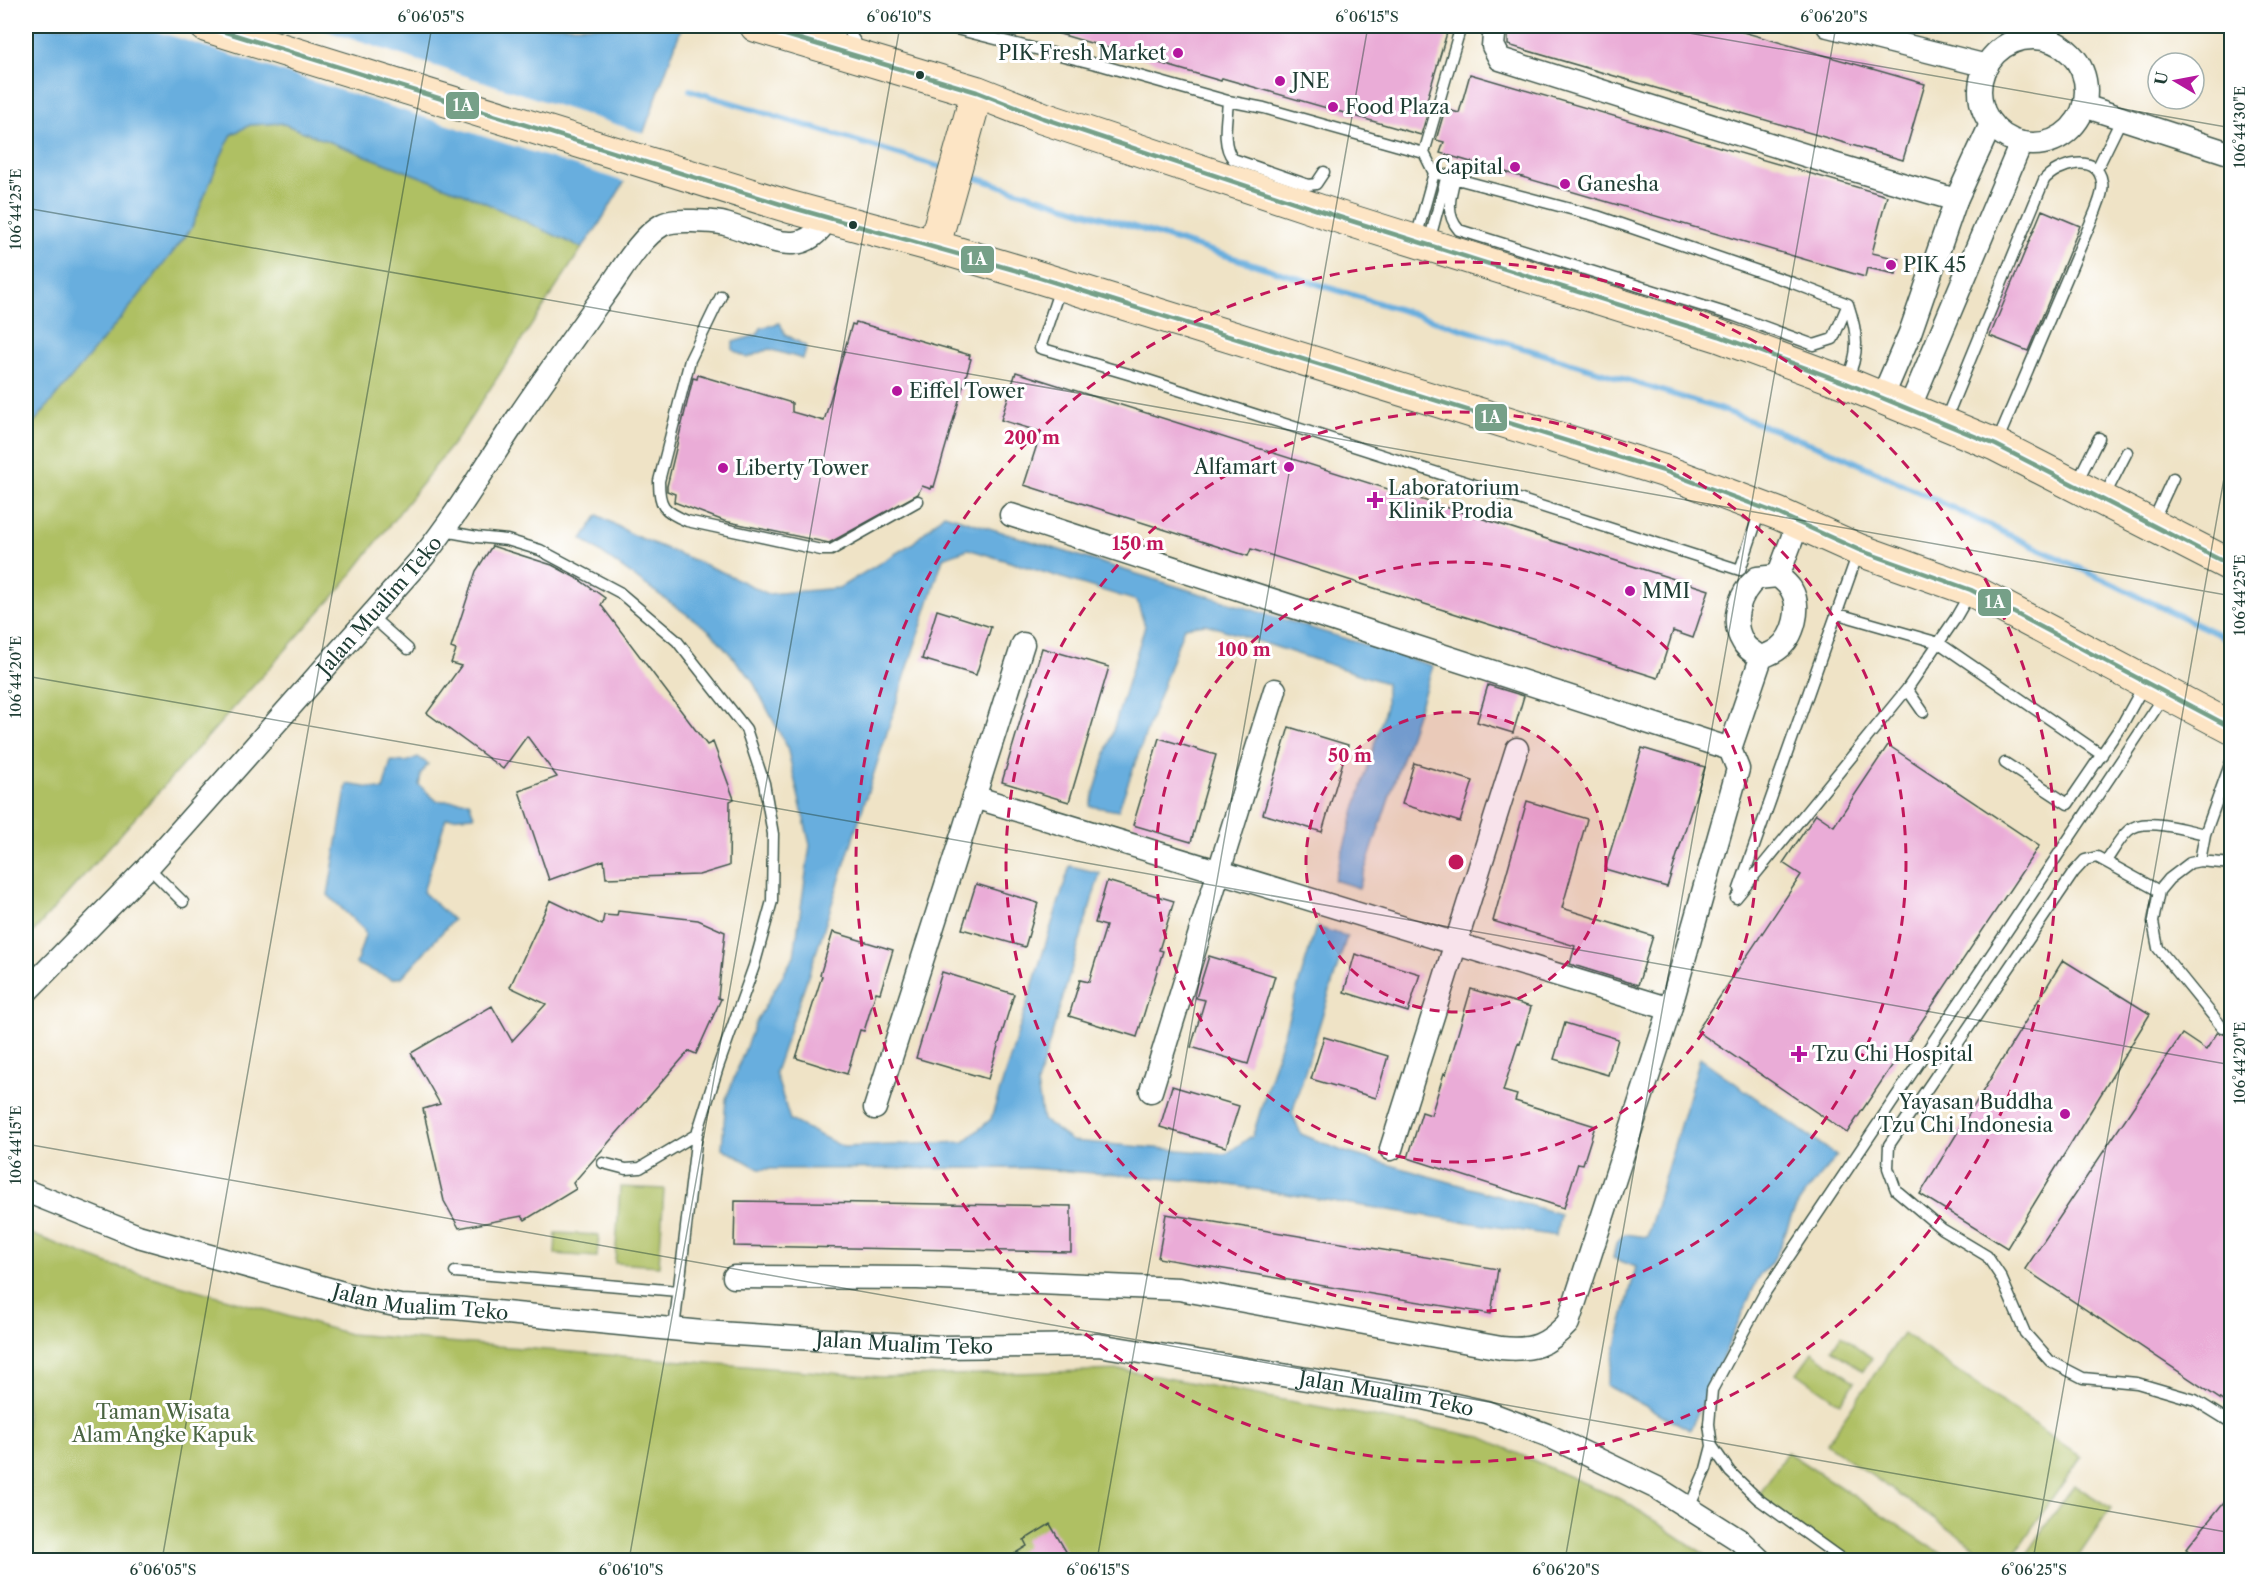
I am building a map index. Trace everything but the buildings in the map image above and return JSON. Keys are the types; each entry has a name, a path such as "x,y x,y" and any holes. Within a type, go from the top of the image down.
{"main road":[{"path":"206,26 722,185 934,246 1664,471 1761,508 1859,550 1971,590 2232,728"},
{"path":"756,26 840,42 1066,126 1339,217 1719,336 1846,383 1996,445 2232,566"},
{"path":"934,246 977,92"}],"street":[{"path":"1495,26 1493,46 1500,59 1830,164 1956,200"},
{"path":"1828,26 1987,66"},
{"path":"2028,38 2045,40 2061,46 2074,57 2082,72 2086,89 2084,106 2077,121 2053,141 2037,144 2021,143 2005,136 1991,124 1981,102 1980,89 1987,66 1997,52 2012,43 2028,38"},
{"path":"2084,106 2121,120 2232,154"},
{"path":"1895,403 1910,333 1956,200 1991,124"},
{"path":"1895,403 2021,143"},
{"path":"709,222 726,217 733,208 734,196 722,185"},
{"name":"Jalan Mualim Teko","path":"26,993 148,867 372,617 444,531 516,420 646,238 663,224 681,220 724,224 788,245 805,242 823,227 828,217"},
{"path":"1011,515 1730,749"},
{"path":"1778,576 1798,523"},
{"path":"1761,658 1744,645 1737,629 1739,603 1744,592 1757,578 1778,576"},
{"path":"734,1277 917,1278 1179,1289 1501,1348 1519,1350 1539,1346 1554,1338 1568,1323 1670,1010 1738,769 1730,749 1761,658 1778,649 1790,635 1795,621 1796,603 1793,591 1778,576"},
{"path":"875,1108 1023,644"},
{"path":"1151,1090 1275,690"},
{"path":"1391,1149 1457,945 1516,749"},
{"path":"974,797 1670,1010"},
{"name":"Jalan Mualim Teko","path":"26,1191 138,1236 400,1306 454,1308 674,1329 941,1347 1098,1345 1423,1398 1485,1412 1547,1435 1657,1488 1739,1540 1760,1560"}],"lane":[{"path":"944,26 1104,66 1228,101 1264,108 1424,153"},
{"path":"1422,242 1434,172 1424,153 1461,26"},
{"path":"1228,101 1226,141 1229,154 1233,159 1308,185 1316,184 1324,172"},
{"path":"2097,169 2121,120"},
{"path":"1943,424 2044,180 2050,174 2073,164 2088,165 2097,169 2102,180 2096,210 1996,445"},
{"path":"1434,172 1597,216 1848,304"},
{"path":"1422,242 1451,176"},
{"path":"1451,176 1451,222 1459,230 1735,316 1814,345 1833,339 1848,304"},
{"path":"1061,285 1040,348 1073,359 1146,379 1740,570 1761,508"},
{"path":"721,296 690,360 659,481 659,498 663,507 672,515 687,520 820,550 831,550 918,501"},
{"path":"1846,383 1857,356 1854,322 1848,304"},
{"path":"2076,485 2099,438"},
{"path":"2103,500 2127,452"},
{"path":"2152,524 2173,478"},
{"path":"444,531 507,540 540,550 619,592 677,641 746,729 764,783 773,834 772,901 754,966 718,1066 697,1134 674,1329"},
{"path":"1859,550 1736,898 1907,689 1939,643 1971,590"},
{"path":"1838,614 1939,643 2102,755"},
{"path":"372,617 408,649"},
{"path":"2005,763 2068,804 2102,755 2155,688"},
{"path":"1689,1508 1706,1469 1712,1446 1709,1424 1712,1390 1764,1294 2155,688"},
{"path":"1907,689 1923,712"},
{"path":"2200,861 2205,834 2232,759"},
{"path":"2106,861 2128,831 2136,824 2149,823 2205,834"},
{"path":"2159,891 2097,856 2085,860 2074,872 1889,1145 1888,1168 1896,1190 1942,1229 1987,1256 2001,1276 2025,1333 2050,1361 2083,1378 2137,1383 2195,1400 2232,1423"},
{"path":"2222,1027 2158,948 2153,922 2159,891 2169,879 2190,863 2200,861 2232,864"},
{"path":"148,867 183,902"},
{"path":"603,1163 626,1169 640,1168 697,1134"},
{"path":"455,1272 678,1291"},
{"path":"1712,1446 1730,1472 1758,1499 1843,1560"}],"green space":[{"path":"281,123 473,197 582,248 461,433 340,589 26,940 26,432 131,306 191,229 232,134 250,125"},
{"path":"620,1187 664,1189 659,1266 615,1263"},
{"name":"Taman Wisata Alam Angke Kapuk","path":"26,1232 111,1265 349,1334 881,1377 1124,1370 1481,1437 1624,1501 1713,1560 26,1560"},
{"path":"556,1233 599,1235 597,1257 555,1254"},
{"path":"1903,1333 2081,1457 2010,1560 1994,1560 1826,1444"},
{"path":"1841,1335 1872,1358 1863,1371 1832,1349"},
{"path":"1812,1352 1855,1382 1840,1403 1797,1373"},
{"path":"1787,1452 1951,1560 1845,1560 1755,1501"},
{"path":"2074,1485 2111,1508 2076,1560 2036,1560 2027,1554"}],"water":[{"path":"26,26 682,26 628,176 582,248 473,197 281,123 250,125 232,134 191,229 131,306 26,432"},
{"path":"780,323 785,334 807,347 803,359 769,349 747,358 733,350 733,342 757,335 761,328"},
{"path":"944,514 1433,666 1359,888 1334,880 1386,706 1386,683 1206,624 1184,627 1118,811 1090,806 1145,626 1137,601 968,549 943,558 819,944 775,1072 790,1120 843,1147 964,1142 991,1119 1070,866 1100,873 1037,1084 1043,1120 1072,1141 1226,1154 1253,1135 1316,927 1347,936 1292,1113 1301,1134 1342,1151 1560,1214 1556,1236 1210,1182 1028,1168 759,1169 722,1148 726,1099 755,1023 794,956 810,845 787,747 751,678 710,631 582,539 598,515 633,535 720,571 768,594 839,588 913,543"},
{"path":"418,757 428,764 421,774 419,785 437,801 469,801 474,816 446,818 423,892 453,920 402,977 392,979 356,964 365,935 364,930 328,895 347,784 383,790 391,761 406,762"},
{"path":"1700,1058 1837,1156 1798,1204 1779,1250 1768,1267 1760,1274 1690,1430 1606,1385 1636,1267 1613,1258 1616,1243 1624,1234 1647,1237"}],"pier":[{"path":"141,26 311,26 646,134 628,183"}],"waterway":[{"path":"690,90 947,169"},
{"path":"963,174 1720,409 1843,456 2232,642"}],"transit line":[{"name":"1A","path":"206,26 790,207 1018,271 1664,471 1779,514 1859,550 1971,590 2232,728"},
{"name":"1A","path":"756,26 977,92 1043,118 1339,217 1719,336 1846,383 1996,445 2232,566"}],"place":[{"name":"PIK Fresh Market","path":"1178,53"},
{"name":"JNE","path":"1280,81"},
{"name":"Food Plaza","path":"1333,107"},
{"name":"Capital","path":"1515,167"},
{"name":"Ganesha","path":"1565,184"},
{"name":"PIK 45","path":"1891,265"},
{"name":"Eiffel Tower","path":"897,391"},
{"name":"Alfamart","path":"1289,467"},
{"name":"Liberty Tower","path":"723,468"},
{"name":"Laboratorium Klinik Prodia","path":"1375,500"},
{"name":"MMI","path":"1630,591"},
{"name":"Tzu Chi Hospital","path":"1799,1054"},
{"name":"Yayasan Buddha Tzu Chi Indonesia","path":"2065,1114"}]}
